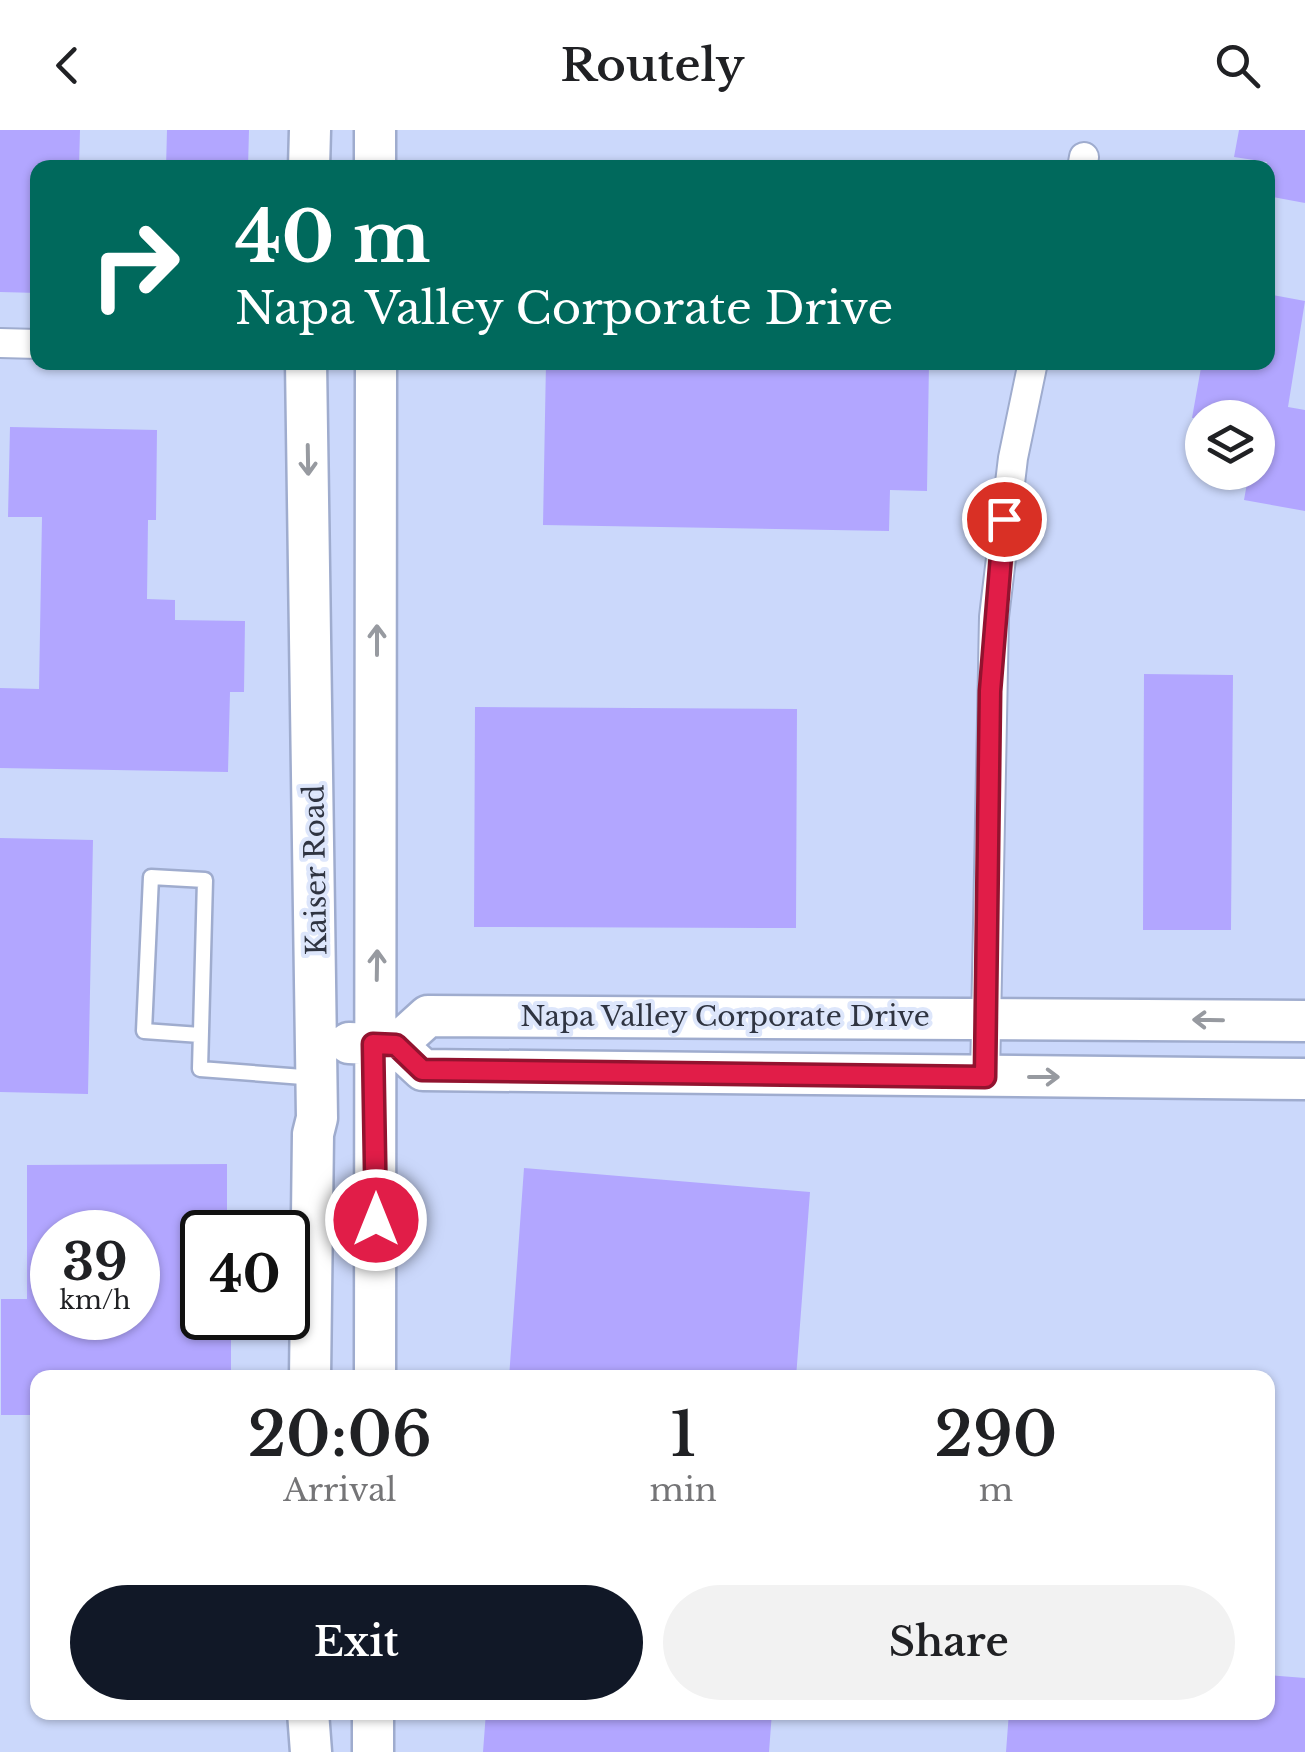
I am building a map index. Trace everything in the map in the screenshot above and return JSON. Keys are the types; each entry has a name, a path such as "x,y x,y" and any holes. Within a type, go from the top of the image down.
{"street":[{"path":"309,160 310,130"},
{"path":"375,130 375,160"},
{"path":"0,344 30,344"},
{"name":"Kaiser Road","path":"306,370 316,1060 310,1370"},
{"path":"375,1370 385,1044 378,972 376,370"},
{"path":"985,1077 994,617 1013,458 1031,370"},
{"name":"Napa Valley Corporate Drive","path":"1305,1021 428,1016 385,1044 422,1070 1305,1080"},
{"path":"316,1060 385,1044"},
{"path":"309,1720 311,1752"},
{"path":"373,1720 373,1752"}],"lane":[{"path":"200,1035 144,1032 151,877 205,880 200,1069 316,1060"}],"building":[{"path":"0,130 80,130 79,160 30,160 30,293 0,292"},
{"path":"167,130 249,130 248,160 166,160"},
{"path":"1239,130 1305,130 1305,203 1275,197 1275,160 1234,157"},
{"path":"1275,295 1305,301 1288,407 1305,410 1305,511 1244,500 1246,490 1275,490 1275,400 1195,400 1201,370 1275,370"},
{"path":"546,370 929,370 927,491 890,490 889,531 543,525"},
{"path":"10,427 157,430 156,520 148,520 147,599 175,600 175,620 245,621 244,692 230,692 228,772 0,768 0,688 39,689 42,517 8,517"},
{"path":"1144,674 1233,675 1231,930 1143,930"},
{"path":"475,707 797,709 796,928 474,927"},
{"path":"0,838 93,840 88,1094 0,1092"},
{"path":"227,1164 227,1210 180,1210 180,1340 231,1340 231,1370 30,1370 30,1415 1,1415 1,1299 27,1299 27,1165"},
{"path":"524,1168 810,1192 797,1370 510,1370"},
{"path":"1275,1676 1305,1678 1305,1752 1006,1752 1008,1720 1275,1720"},
{"path":"485,1720 771,1720 769,1752 483,1752"}],"route":[{"path":"376,1220 373,1044 396,1045 422,1070 985,1077 990,691 1004,519"}]}
